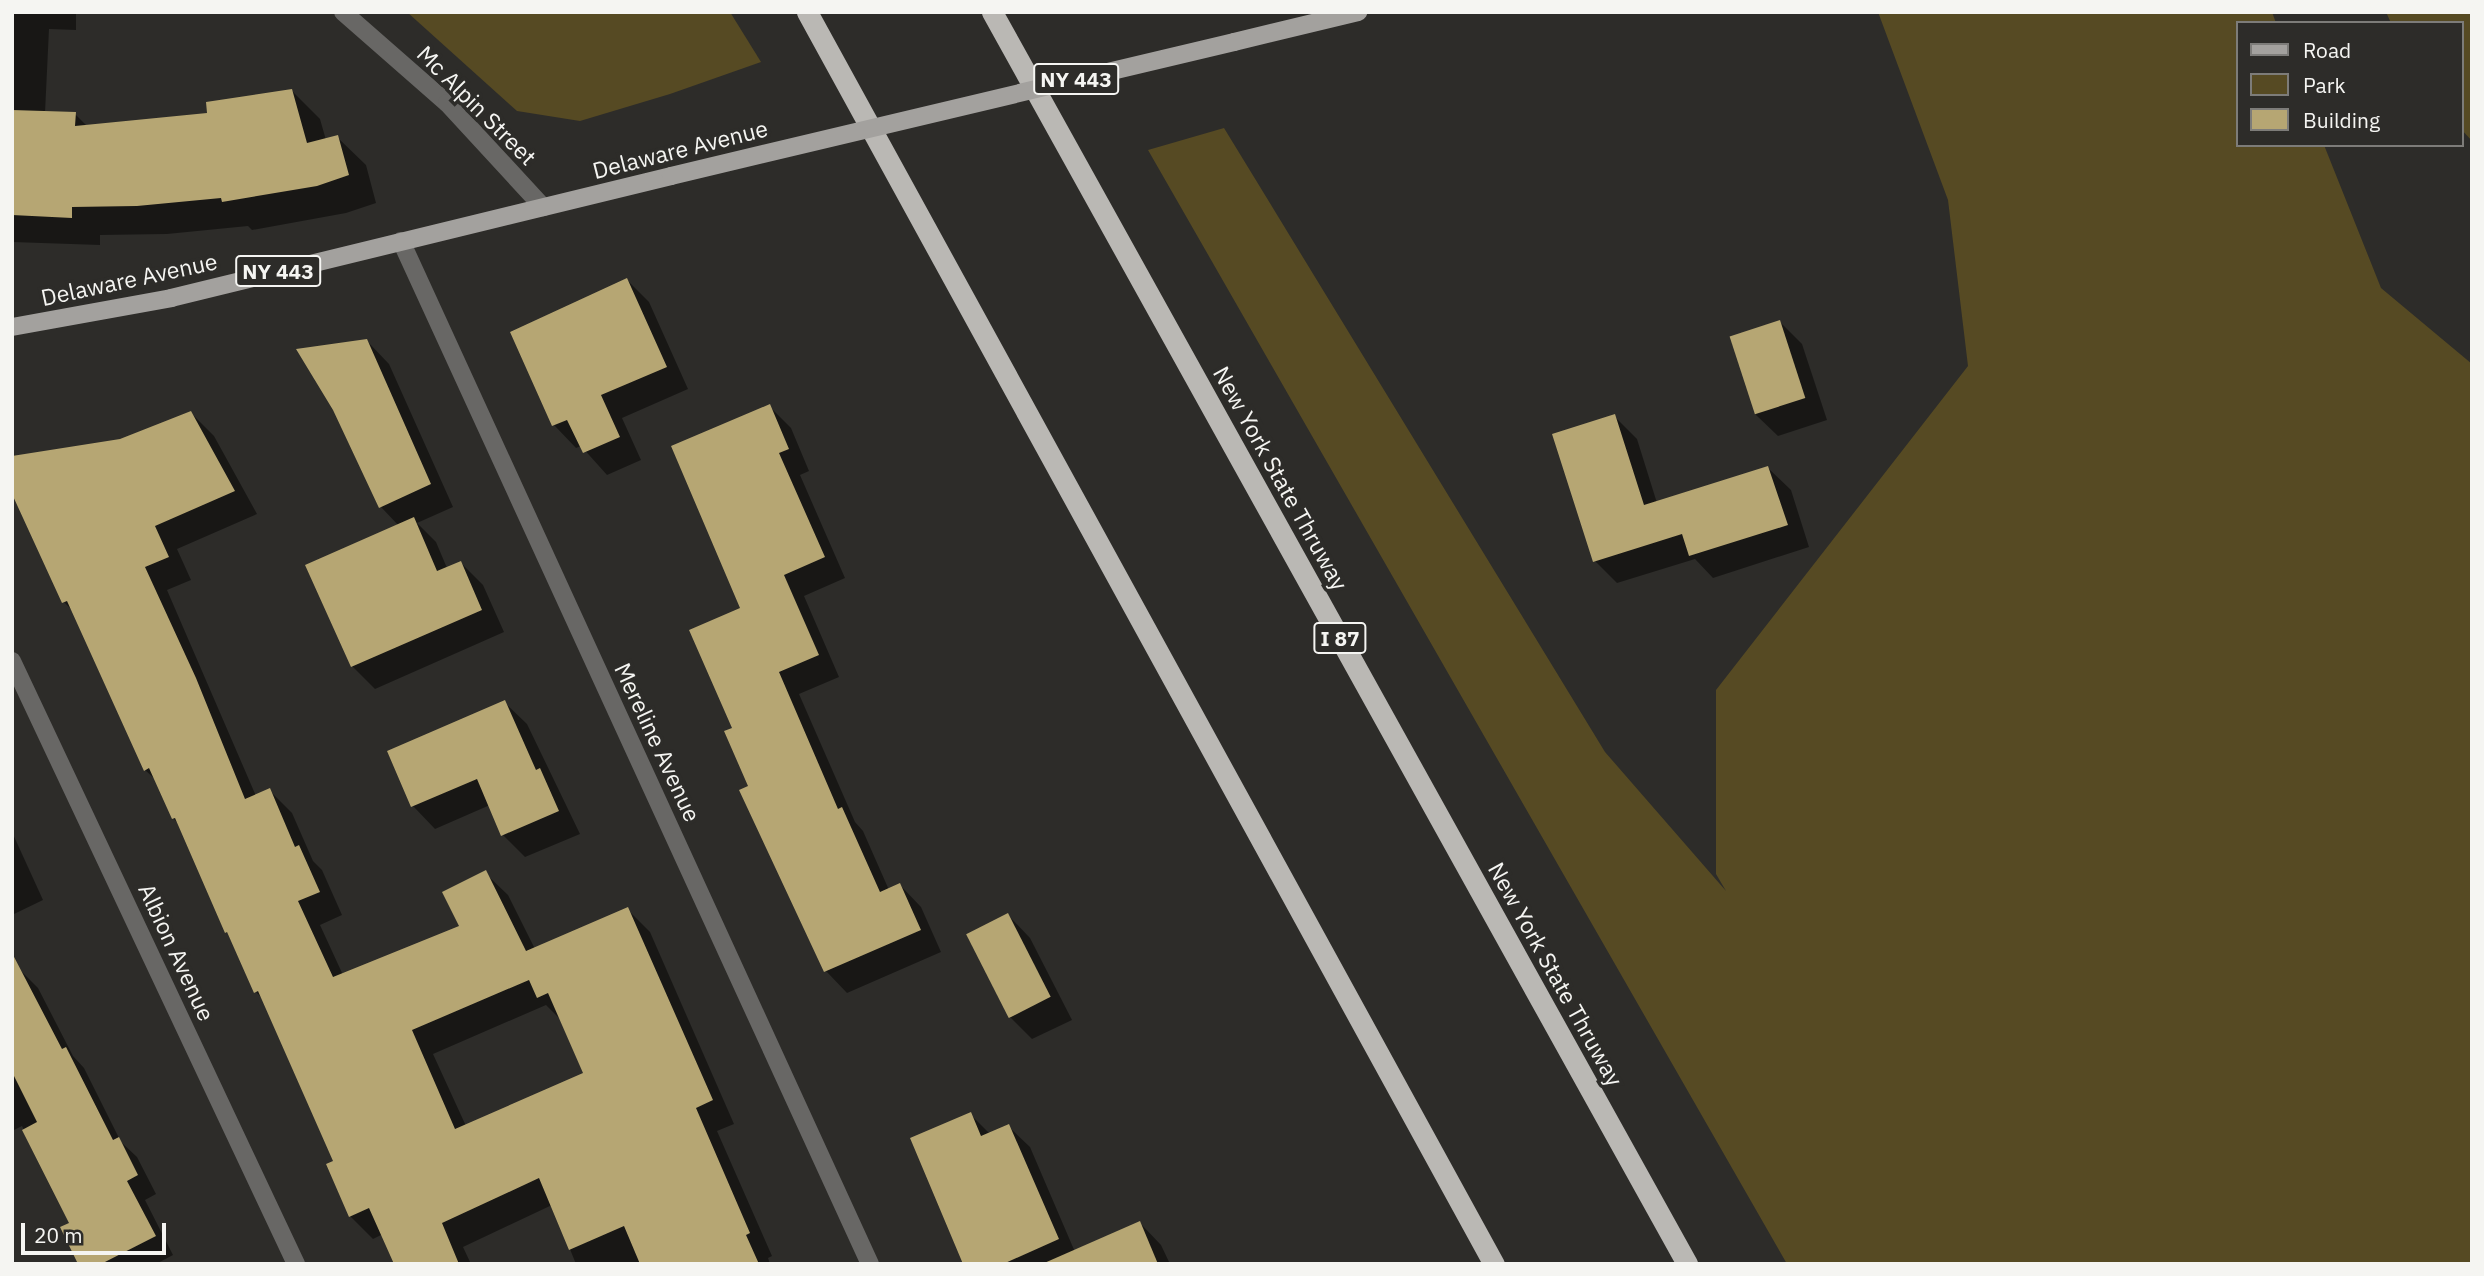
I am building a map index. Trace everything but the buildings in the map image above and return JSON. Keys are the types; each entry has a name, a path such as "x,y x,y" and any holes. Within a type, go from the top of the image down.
{"highway":[{"path":"807,12 1494,1264"},
{"name":"New York State Thruway","path":"992,12 1687,1264"}],"main road":[{"name":"Delaware Avenue","path":"12,327 171,298 1358,12"}],"street":[{"name":"Mc Alpin Street","path":"343,12 447,103 542,207"},
{"name":"Mereline Avenue","path":"401,241 870,1264"},
{"name":"Albion Avenue","path":"12,661 296,1264"}],"green space":[{"path":"407,12 730,12 761,62 670,94 580,121 517,111"},
{"path":"1878,12 2272,12 2275,21 2236,21 2236,147 2325,147 2381,288 2472,364 2472,1264 1787,1264 1148,150 1224,128 1605,752 1726,891 1716,874 1716,690 1968,366 1948,200"},
{"path":"2386,12 2472,12 2472,141 2463,131 2463,21 2390,21"}]}
